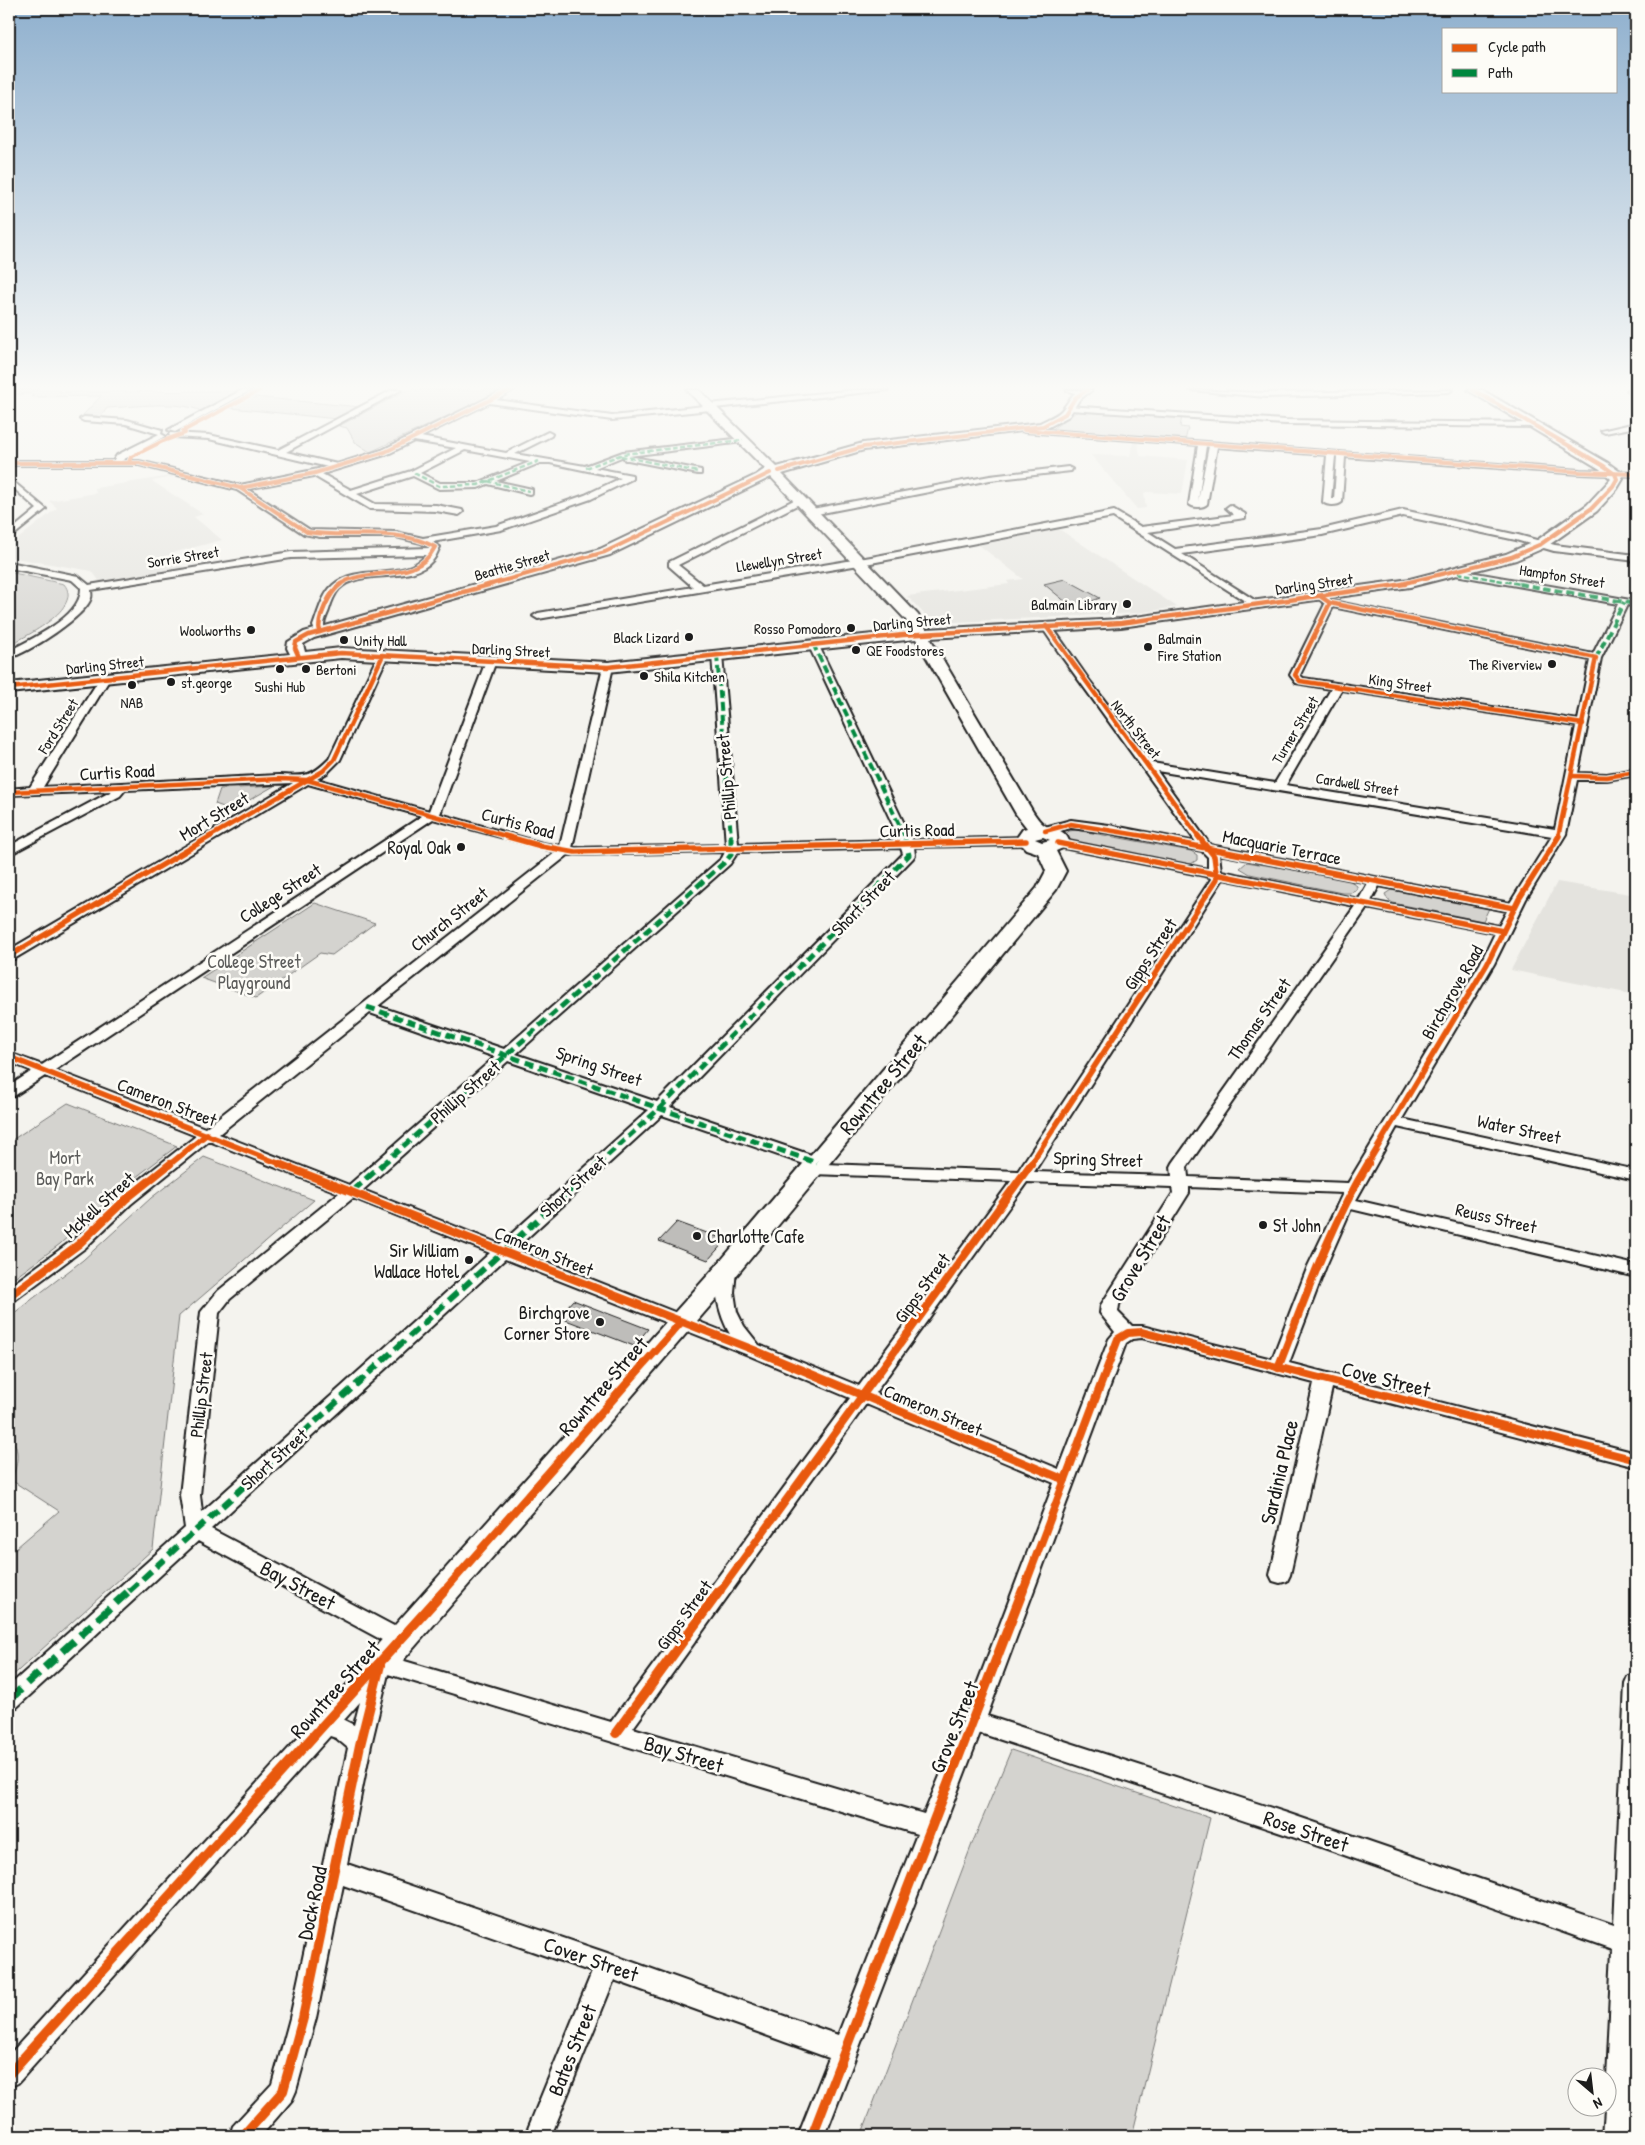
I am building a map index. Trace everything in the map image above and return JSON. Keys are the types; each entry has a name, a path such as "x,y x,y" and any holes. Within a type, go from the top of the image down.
{"street":[{"path":"243,490 306,532 320,534 400,535 425,540 498,528 588,497 602,490"},
{"path":"346,490 373,507 436,508 459,512"},
{"path":"351,493 360,490"},
{"path":"526,490 530,491"},
{"name":"Beattie Street","path":"299,657 295,648 296,642 320,632 605,552 736,490"},
{"name":"Rowntree Street","path":"9,2074 381,1663 727,1270 1046,890 1056,872 1043,839 1017,801 931,655 913,618 791,490"},
{"path":"812,512 927,490"},
{"path":"1195,490 1193,504 1203,504 1205,490"},
{"path":"1328,490 1327,502 1338,502 1339,490"},
{"name":"Darling Street","path":"9,688 342,653 608,667 920,633 1144,621 1256,605 1325,599 1410,583 1511,557 1540,544 1596,505 1609,490"},
{"path":"9,494 23,491 42,509 9,536"},
{"path":"700,588 672,564 800,500"},
{"path":"1141,530 1242,516 1230,508"},
{"name":"Llewellyn Street","path":"538,616 860,562 1114,514 1141,530"},
{"path":"1174,552 1322,532 1403,514 1554,548 1636,558"},
{"path":"1141,530 1256,605"},
{"path":"320,632 318,626 332,593 339,584 421,565 430,560 435,547 425,540"},
{"name":"Sorrie Street","path":"86,588 286,555 434,552"},
{"path":"9,565 75,578 82,582 86,588 85,601 72,617 52,631 9,655"},
{"name":"Hampton Street","path":"1453,572 1636,604"},
{"path":"1325,599 1596,658"},
{"name":"King Street","path":"1325,599 1296,675 1300,681 1582,724"},
{"name":"Birchgrove Road","path":"1278,1368 1316,1266 1350,1196 1487,964 1514,908 1560,834 1596,658 1624,602"},
{"name":"North Street","path":"1046,626 1094,697 1149,766 1206,848"},
{"path":"813,644 908,845"},
{"name":"Mort Street","path":"9,956 332,764 384,655"},
{"name":"Phillip Street","path":"195,1530 190,1495 210,1312 224,1296 352,1191 507,1056 731,855 717,655"},
{"path":"432,816 437,810 491,661"},
{"path":"565,851 608,667"},
{"name":"Ford Street","path":"34,790 106,677"},
{"name":"Turner Street","path":"1278,788 1338,687"},
{"name":"Cardwell Street","path":"1149,766 1560,834"},
{"path":"1572,776 1607,777 1636,772"},
{"name":"Curtis Road","path":"9,792 279,779 307,780 432,816 565,851 589,853 908,845 1043,839"},
{"path":"9,851 116,792 121,787"},
{"name":"College Street","path":"9,1093 432,816"},
{"name":"Macquarie Terrace","path":"1043,839 1071,824 1376,880 1514,908"},
{"path":"1043,839 1503,931"},
{"name":"Short Street","path":"9,1700 660,1108 909,855 908,845"},
{"path":"1206,848 1214,856 1215,874"},
{"name":"Church Street","path":"208,1134 565,851"},
{"name":"Gipps Street","path":"616,1733 1022,1177 1217,879 1215,874"},
{"name":"Thomas Street","path":"1180,1182 1179,1167 1363,904 1376,880"},
{"name":"Spring Street","path":"367,1007 660,1108 815,1166 1022,1177 1180,1182 1350,1196"},
{"name":"Cameron Street","path":"9,1057 754,1350 1065,1480"},
{"name":"Water Street","path":"1394,1122 1636,1175"},
{"name":"McKell Street","path":"9,1296 79,1244 125,1200 208,1134"},
{"name":"Grove Street","path":"812,2136 974,1721 1115,1344 1118,1339 1128,1333 1108,1313 1110,1306 1180,1193 1180,1182"},
{"name":"Reuss Street","path":"1350,1196 1636,1271"},
{"name":"Cameron Street","path":"727,1270 725,1302 729,1314 742,1337 754,1350"},
{"name":"Cove Street","path":"1128,1333 1142,1332 1636,1460"},
{"name":"Sardinia Place","path":"1280,1575 1324,1380"},
{"name":"Bay Street","path":"195,1530 401,1640"},
{"name":"Bay Street","path":"381,1663 931,1828"},
{"name":"Dock Road","path":"243,2136 283,2091 303,2018 336,1871 360,1745 381,1663"},
{"path":"1616,2136 1631,1943 1636,1683"},
{"name":"Rose Street","path":"974,1721 1287,1824 1631,1943"},
{"path":"324,1726 333,1725 343,1729 360,1745"},
{"name":"Cover Street","path":"336,1871 607,1965 845,2051"},
{"name":"Bates Street","path":"538,2136 607,1965"}],"shaded area":[{"path":"95,490 166,490 203,514 194,517 222,540 172,553 184,569 100,582 92,571 9,557 9,546 57,508 49,501 96,493"},
{"path":"1121,490 1183,490 1182,494 1144,493 1146,508 1137,509"},
{"path":"1059,529 1177,607 1138,613 955,622 935,620 927,617 907,596 1009,584 1007,581 1023,579 979,545"},
{"path":"1557,882 1636,895 1636,995 1511,970"}],"green space":[{"path":"9,572 64,584 68,593 66,603 60,612 39,629 9,645"},
{"path":"274,786 232,810 215,804 220,789"},
{"path":"1076,830 1191,851 1197,855 1197,860 1191,864 1183,864 1068,844 1062,837 1069,831"},
{"path":"1247,862 1348,879 1357,886 1357,890 1351,893 1342,893 1250,874 1240,868"},
{"path":"1397,889 1490,906 1483,921 1393,903 1388,900 1385,894"},
{"name":"College Street Playground","path":"315,903 375,923 332,955 320,953 256,998 201,978"},
{"name":"Mort Bay Park","path":"68,1103 177,1146 119,1190 60,1244 9,1282 9,1142"},
{"path":"204,1157 314,1200 179,1316 153,1549 9,1679 9,1554 59,1511 11,1480 15,1469 17,1452 13,1441 9,1437 9,1317 83,1260 151,1198"},
{"path":"1011,1750 1210,1818 1132,2136 861,2136 972,1844"}],"building":[{"path":"1065,579 1100,598 1073,608 1044,584"},
{"path":"677,1222 726,1240 708,1260 659,1241"},
{"name":"Birchgrove Corner Store","path":"573,1300 648,1329 634,1346 558,1317"}],"marked path":[{"path":"1458,573 1636,604"},
{"path":"1596,658 1624,602"},
{"path":"9,1700 660,1108 909,855 905,837 813,644"},
{"path":"352,1191 731,855 717,655"},
{"path":"367,1007 817,1163"}],"cycle path":[{"path":"243,490 307,532 320,534 396,535 424,541 435,547 429,559 419,566 405,571 345,581 336,587 318,626 320,632"},
{"path":"299,657 295,648 296,642 309,635 605,552 734,490"},
{"path":"9,688 341,653 608,667 903,635 1121,623 1168,618 1410,583 1511,557 1541,544 1592,508 1609,490"},
{"path":"1278,1368 1317,1266 1353,1188 1487,964 1519,899 1560,834 1596,658 1330,603 1320,596"},
{"path":"1330,603 1295,675 1300,681 1583,724"},
{"path":"616,1733 1022,1177 1217,879 1214,856 1206,848 1046,626"},
{"path":"9,956 323,771 334,760 383,655"},
{"path":"1572,776 1607,777 1636,772"},
{"path":"9,792 279,779 307,780 541,846 575,852 1026,841"},
{"path":"1045,831 1071,824 1109,829 1514,908"},
{"path":"1058,843 1503,931"},
{"path":"9,1057 754,1350 1065,1480"},
{"path":"9,1296 79,1244 125,1200 207,1134"},
{"path":"9,2074 381,1663 681,1322"},
{"path":"812,2136 931,1827 974,1721 1118,1339 1128,1333 1142,1332 1636,1460"},
{"path":"243,2136 283,2091 303,2018 360,1745 380,1665"}],"place":[{"name":"Balmain Library","path":"1127,604"},
{"name":"Rosso Pomodoro","path":"851,628"},
{"name":"Woolworths","path":"251,630"},
{"name":"Black Lizard","path":"689,637"},
{"name":"Unity Hall","path":"344,640"},
{"name":"Balmain Fire Station","path":"1148,647"},
{"name":"QE Foodstores","path":"856,650"},
{"name":"The Riverview","path":"1552,664"},
{"name":"Sushi Hub","path":"280,669"},
{"name":"Bertoni","path":"306,669"},
{"name":"Shila Kitchen","path":"644,676"},
{"name":"st.george","path":"171,682"},
{"name":"NAB","path":"132,685"},
{"name":"Royal Oak","path":"461,847"},
{"name":"St John","path":"1263,1225"},
{"name":"Charlotte Cafe","path":"697,1236"},
{"name":"Sir William Wallace Hotel","path":"469,1260"},
{"name":"Birchgrove Corner Store","path":"600,1322"}]}
